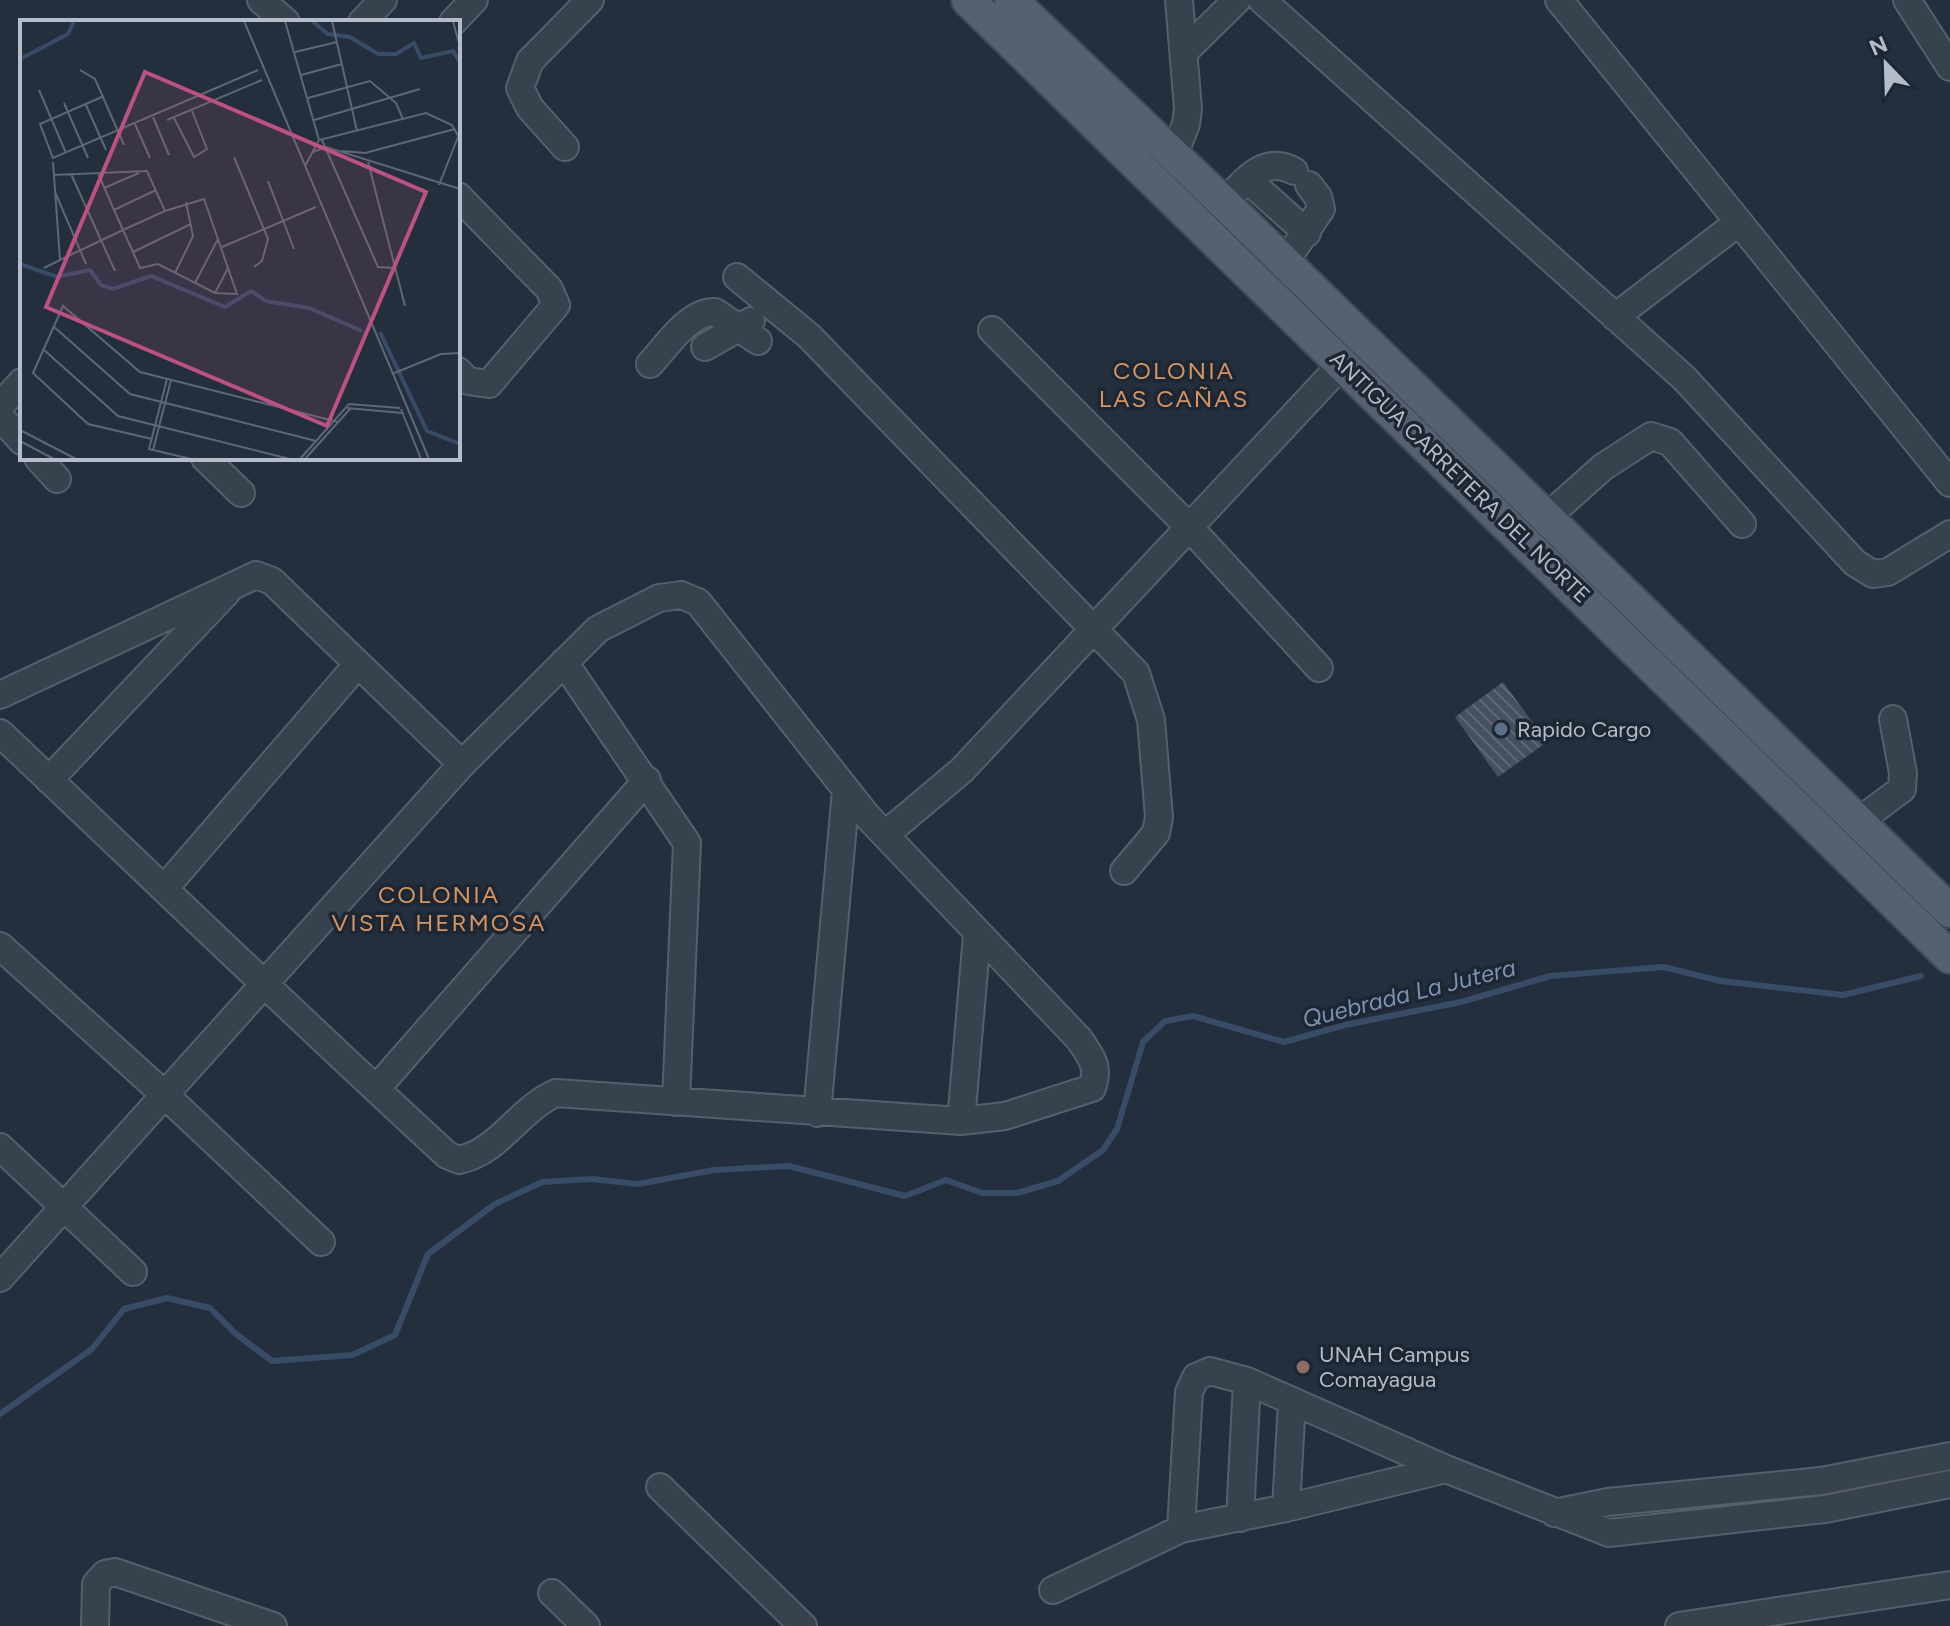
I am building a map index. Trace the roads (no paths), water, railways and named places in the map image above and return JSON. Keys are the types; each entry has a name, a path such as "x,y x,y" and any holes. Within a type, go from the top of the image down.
{"main road":[{"name":"ANTIGUA CARRETERA DEL NORTE","path":"968,0 1950,957"},
{"name":"ANTIGUA CARRETERA DEL NORTE","path":"1011,0 1285,262 1950,911"}],"street":[{"path":"261,0 284,20"},
{"path":"364,20 383,0"},
{"path":"455,20 474,0"},
{"path":"565,147 530,108 520,88 530,61 590,0"},
{"path":"1173,157 1186,124 1179,0"},
{"path":"1184,52 1237,0"},
{"path":"1262,0 1684,378 1855,563 1873,574 1888,572 1950,534"},
{"path":"1559,0 1950,483"},
{"path":"1907,0 1950,67"},
{"path":"1224,203 1247,179 1269,164 1280,163 1301,178 1318,197 1321,209 1285,262"},
{"path":"1247,179 1307,233"},
{"path":"460,198 549,289 556,305 489,384 468,381 460,373"},
{"path":"1615,317 1739,222"},
{"path":"737,277 809,336 1136,673 1146,694 1151,720 1159,817 1156,833 1124,871"},
{"path":"705,347 749,334 773,306"},
{"path":"650,364 687,324 708,311 715,312 749,334"},
{"path":"992,330 1190,528 1319,668"},
{"path":"886,834 962,770 1343,363"},
{"path":"0,406 20,384"},
{"path":"0,417 20,439"},
{"path":"1546,518 1603,467 1651,436 1670,442 1742,524"},
{"path":"40,460 57,479"},
{"path":"207,460 241,493"},
{"path":"0,695 256,575 272,581 462,764"},
{"path":"49,780 238,581"},
{"path":"0,733 164,889 265,984 376,1089 447,1155 459,1160 484,1151 541,1099 556,1093 961,1121 1005,1116 1092,1088 1097,1074 1095,1062 1079,1039 977,935 846,791 698,602 681,595 659,598 629,610 598,629 462,764 265,984 0,1278"},
{"path":"564,662 687,843 676,1102"},
{"path":"164,889 358,664"},
{"path":"1859,821 1902,789 1903,773 1893,719"},
{"path":"376,1089 647,780"},
{"path":"817,1113 846,791"},
{"path":"961,1121 977,935"},
{"path":"0,946 321,1242"},
{"path":"0,1147 133,1272"},
{"path":"1181,1529 1192,1382 1210,1371 1247,1381 1446,1469 1609,1533 1825,1509 1950,1484"},
{"path":"1240,1518 1247,1381"},
{"path":"1286,1508 1292,1401"},
{"path":"1554,1513 1608,1502 1821,1481 1950,1456"},
{"path":"1914,1462 1919,1490"},
{"path":"1053,1590 1181,1529 1286,1508 1446,1469"},
{"path":"1821,1481 1825,1509"},
{"path":"660,1487 803,1626"},
{"path":"95,1626 96,1584 105,1574 115,1572 273,1626"},
{"path":"1679,1626 1950,1585"},
{"path":"552,1593 586,1626"}],"waterway":[{"name":"Quebrada La Jutera","path":"0,1414 92,1349 124,1309 167,1298 210,1308 236,1334 272,1361 352,1355 395,1335 428,1254 495,1204 542,1182 592,1179 638,1184 714,1170 789,1166 905,1196 946,1180 982,1193 1017,1193 1058,1181 1103,1150 1117,1129 1143,1042 1165,1021 1193,1016 1284,1042 1345,1025 1461,1002 1550,976 1663,967 1721,981 1843,995 1921,976"}],"place":[{"name":"Rapido Cargo","path":"1501,729"},
{"name":"UNAH Campus Comayagua","path":"1303,1367"}],"district":[{"name":"COLONIA LAS CAÑAS","path":"1174,384"},
{"name":"COLONIA VISTA HERMOSA","path":"439,908"}]}
